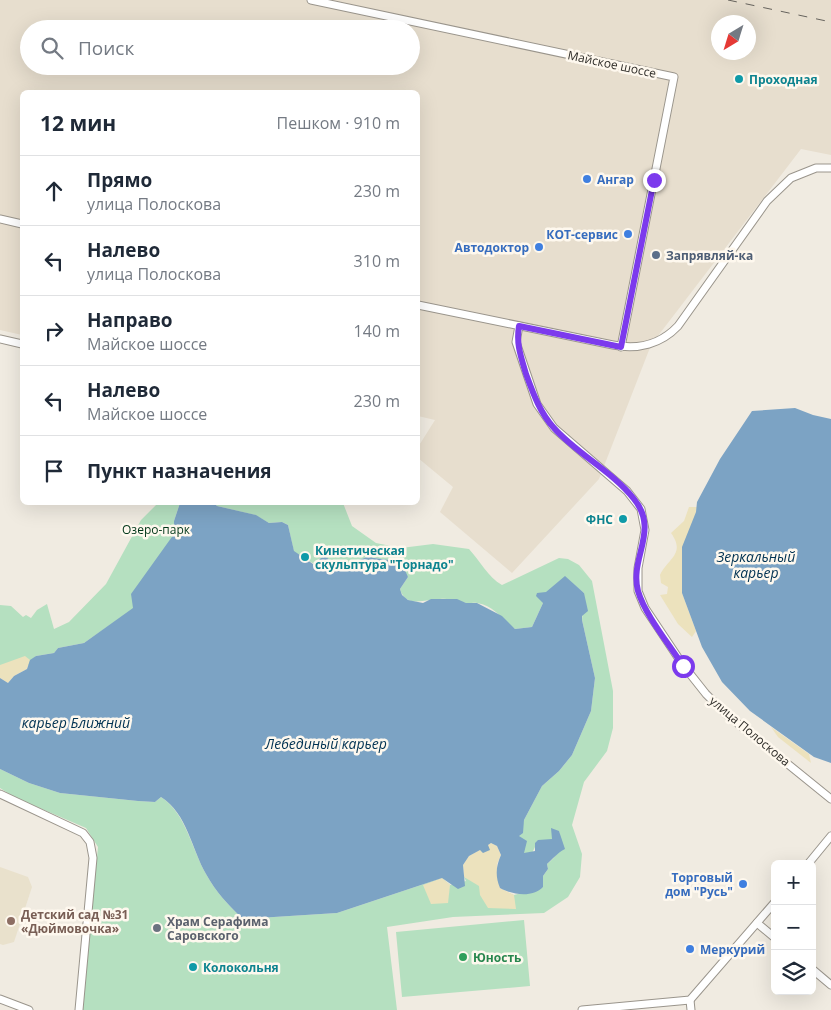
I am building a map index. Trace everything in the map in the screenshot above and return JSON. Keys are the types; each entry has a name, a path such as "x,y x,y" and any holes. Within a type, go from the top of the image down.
{"street":[{"name":"Майское шоссе","path":"310,0 405,20"},
{"name":"Майское шоссе","path":"420,23 674,77 621,347"},
{"path":"420,305 621,347 642,347 671,334 691,309 766,201 791,178 816,168 831,168"},
{"path":"0,219 20,224"},
{"name":"улица Полоскова","path":"519,326 516,342 537,404 554,428 627,491 641,509 645,530 638,568 638,590 645,608 683,666 706,694 726,714 831,799"},
{"path":"0,340 20,344"},
{"path":"0,794 76,828 90,842 93,858 78,1010"},
{"path":"811,860 831,836"},
{"path":"582,1010 690,1000 772,905"},
{"path":"757,923 771,935"},
{"path":"816,972 831,985"},
{"path":"0,999 29,1010"},
{"path":"690,1000 692,1010"}],"shaded area":[{"path":"0,0 831,0 831,155 801,149 651,345 599,479 512,573 440,512 453,487 420,460 420,444 435,420 420,416 420,90 20,90 20,335 0,330"},
{"name":"Детский сад №31 «Дюймовочка»","path":"0,867 28,877 32,887 14,942 3,945 0,944"}],"green space":[{"name":"Озеро-парк","path":"156,505 179,505 174,521 175,534 155,563 133,609 84,643 58,648 54,653 36,656 21,671 0,678 0,605 11,606 23,617 26,615 31,618 37,610 47,604 54,629 69,622 106,584 141,520"},
{"name":"Озеро-парк","path":"344,505 352,526 376,543 401,548 433,544 469,549 488,573 502,585 559,558 568,559 579,565 592,581 613,691 613,728 607,751 584,782 572,825 582,854 580,877 568,897 544,913 453,917 387,927 397,1010 82,1010 98,847 86,828 14,797 0,788 0,769 29,783 60,793 155,802 161,797 170,804 183,822 201,864 214,887 243,919 337,913 442,878 450,885 466,881 464,877 514,895 543,887 543,876 548,869 547,864 555,857 559,850 559,831 552,839 535,847 532,853 524,854 519,836 524,820 542,786 559,771 572,755 591,711 595,678 582,620 584,593 565,577 542,599 543,603 532,627 515,629 494,610 476,603 447,599 411,601 407,599 400,589 408,577 395,561 367,557 346,565 319,559 314,564 294,552 288,525 282,522 269,523 255,515 217,506"},
{"name":"Юность","path":"524,920 530,986 402,997 396,932"}],"sand":[{"path":"689,507 697,507 682,593 696,631 692,637 678,624 660,595 667,594 668,587 661,583 660,575 674,556 677,546 671,533 684,521"},
{"path":"25,656 30,660 27,669 14,676 8,683 0,678 0,665"},
{"path":"771,727 809,754 811,763 778,737"},
{"path":"491,843 497,846 501,855 497,864 500,888 514,895 516,909 488,908 480,895 479,886 464,877 463,865 469,856"},
{"path":"442,878 450,885 448,903 431,904 423,885"}],"water":[{"name":"Зеркальный карьер","path":"795,408 831,419 831,763 814,757 750,711 722,682 702,647 682,593 682,547 696,512 697,502 720,459 752,411"},
{"name":"Лебединый карьер","path":"179,505 216,505 256,515 269,523 282,522 288,525 294,551 313,564 324,556 335,563 346,565 367,557 396,561 404,568 408,577 400,589 402,595 408,600 423,603 431,599 457,599 466,603 477,603 502,616 515,629 532,627 543,603 536,596 537,593 546,592 565,576 584,593 588,611 582,616 582,620 595,678 591,711 572,755 559,771 542,786 524,820 523,833 519,836 527,841 524,853 535,851 535,843 538,840 552,839 551,828 559,831 565,849 547,864 548,869 543,876 543,887 534,893 528,894 510,892 500,888 497,871 501,855 497,846 491,843 488,845 490,850 483,853 480,850 469,856 463,865 465,886 458,889 442,878 337,913 243,919 214,887 201,864 183,822 170,804 161,797 155,802 60,793 29,783 0,769 0,678 8,683 14,676 27,669 30,660 36,656 54,653 58,648 84,643 133,608 131,594 174,534 174,521"}],"railway":[{"path":"728,0 831,22"}],"place":[{"name":"Проходная","path":"739,79"},
{"name":"Ангар","path":"587,179"},
{"name":"КОТ-сервис","path":"628,234"},
{"name":"Автодоктор","path":"539,247"},
{"name":"Запрявляй-ка","path":"656,255"},
{"name":"ФНС","path":"623,519"},
{"name":"Кинетическая скульптура \"Торнадо\"","path":"305,557"},
{"name":"Торговый дом \"Русь\"","path":"743,884"},
{"name":"Детский сад №31 «Дюймовочка»","path":"11,921"},
{"name":"Храм Серафима Саровского","path":"157,928"},
{"name":"Меркурий","path":"690,949"},
{"name":"Юность","path":"463,957"},
{"name":"Колокольня","path":"193,967"}],"route":[{"path":"654,180 621,347 519,326 516,342 537,404 554,428 627,491 641,509 645,530 638,568 638,590 645,608 683,666"}],"water label":[{"name":"карьер Ближний","path":"76,722"}]}
